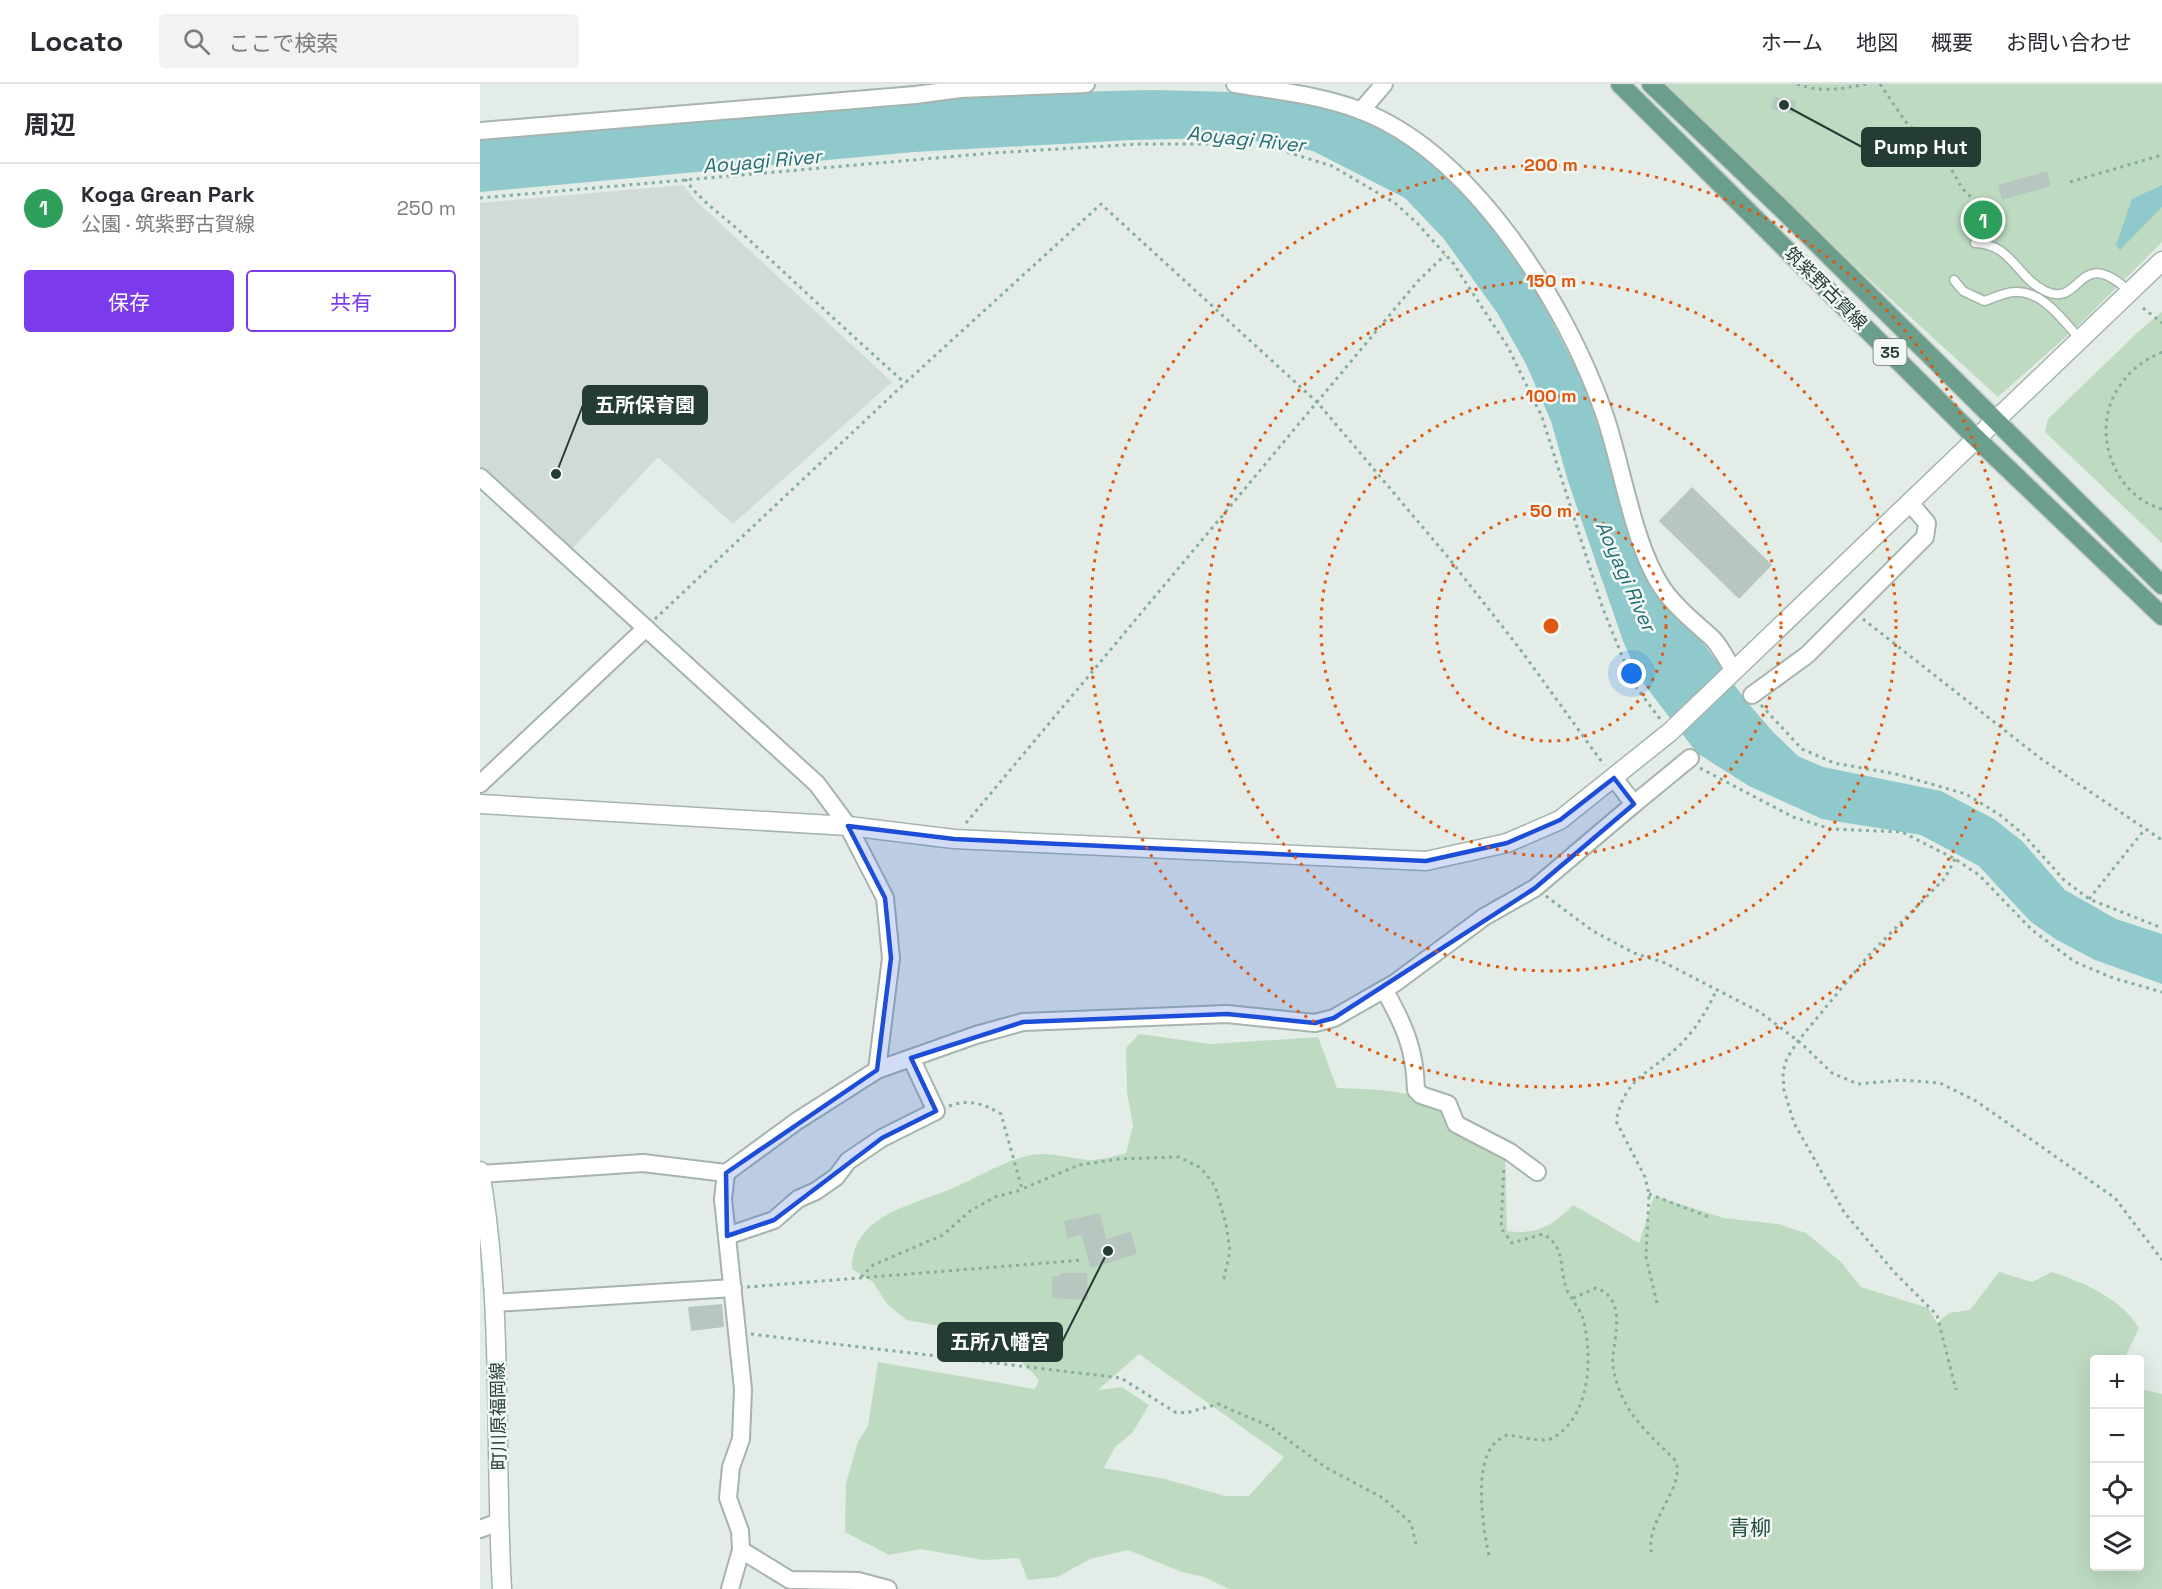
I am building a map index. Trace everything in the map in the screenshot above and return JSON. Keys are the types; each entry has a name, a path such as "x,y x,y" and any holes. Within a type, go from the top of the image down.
{"main road":[{"name":"筑紫野古賀線","path":"1620,84 1978,440 2162,616"},
{"name":"筑紫野古賀線","path":"1651,84 1783,210 2162,585"}],"street":[{"path":"898,84 915,95"},
{"path":"480,131 915,95 960,89 1086,84"},
{"path":"1235,84 1321,98 1361,111 1425,148 1461,179 1495,216 1522,255 1564,326 1604,412 1645,554 1658,580 1696,625 1713,638 1729,674"},
{"path":"1361,111 1384,84"},
{"path":"480,804 848,826 954,839 1426,861 1507,843 1560,820 1675,728 1729,674 1997,422 2162,261"},
{"path":"480,477 817,784 848,826 885,898 891,958 877,1070"},
{"path":"1752,695 1807,655 1925,537 1927,524 1910,503"},
{"path":"480,784 646,627"},
{"path":"480,1173 643,1163 726,1173 797,1121 877,1070 1023,1022 1227,1014 1315,1023 1334,1018 1384,989 1484,917 1535,888 1690,758"},
{"path":"1614,778 1634,804"},
{"path":"1384,989 1408,1036 1415,1059 1416,1090 1421,1095 1448,1104 1456,1124 1505,1150 1537,1172"},
{"path":"727,1236 774,1220 798,1199 816,1191 836,1177 848,1161 882,1138 936,1111 911,1058"},
{"name":"町川原福岡線","path":"480,1173 494,1303 498,1379 502,1589"},
{"path":"726,1173 723,1199 743,1389 741,1439 731,1467 728,1498 740,1531 741,1550 730,1589"},
{"path":"494,1303 733,1288"},
{"path":"480,1529 499,1522"},
{"path":"741,1550 790,1580 858,1581 888,1589"}],"lane":[{"path":"1975,243 1990,243 2002,251 2045,291 2057,294 2067,292 2087,274 2094,272 2113,277 2129,291"},
{"path":"1954,280 1963,291 1984,301 2013,291 2027,292 2052,309 2081,341"}],"path":[{"path":"1797,84 1820,91 1835,91 1866,84"},
{"path":"1880,84 1905,121 1949,165 1962,188 1974,200 1990,205"},
{"path":"480,198 1072,147 1206,144 1274,148 1332,166 1395,203 1417,223 1476,295 1508,347 1542,417 1603,609 1633,683 1675,728"},
{"path":"2070,182 2162,155"},
{"path":"685,179 698,197 744,235 776,267 905,383"},
{"path":"646,627 905,383 1101,204 1318,403 1448,556 1520,649 1614,778"},
{"path":"954,839 1418,281 1445,255"},
{"path":"2143,308 2162,323"},
{"path":"2162,352 2146,359 2130,372 2118,388 2109,407 2106,427 2107,447 2113,466 2124,484 2139,498 2162,509"},
{"path":"1852,611 2040,758 2162,840"},
{"path":"1752,695 1802,749 1834,763 1896,774 1966,794 2000,815 2023,834 2064,880 2090,899 2162,928"},
{"path":"1690,758 1698,767 1793,817 1831,829 1902,832 1979,875 2032,930 2075,962 2114,978 2162,992"},
{"path":"2090,899 2145,829"},
{"path":"1955,860 1945,878 1868,956 1798,1041 1787,1058 1783,1072 1784,1090 1794,1123 1844,1212 1894,1273 1936,1315 1956,1390"},
{"path":"1535,888 1593,931 1634,953 1665,963 1760,1012 1798,1041 1832,1073 1858,1084 1901,1080 1940,1083 1976,1101 2115,1198 2162,1260"},
{"path":"1657,1303 1646,1257 1649,1194 1645,1178 1616,1121 1625,1093 1637,1079 1680,1045 1706,1012 1716,991"},
{"path":"936,1111 964,1101 989,1106 1001,1114 1022,1189"},
{"path":"1489,1555 1482,1525 1484,1468 1491,1448 1507,1435 1544,1441 1572,1424 1578,1411 1588,1372 1584,1321 1562,1273 1560,1249 1552,1239 1543,1234 1512,1244 1501,1228 1505,1150"},
{"path":"859,1278 873,1265 944,1235 970,1210 995,1197 1022,1189 1079,1165 1119,1159 1168,1159 1179,1156 1201,1168 1215,1186 1226,1224 1230,1251 1222,1283"},
{"path":"1649,1194 1709,1217"},
{"path":"733,1288 1083,1260"},
{"path":"1573,1298 1596,1288 1605,1291 1613,1301 1617,1330 1613,1372 1619,1391 1634,1418 1676,1461 1678,1466 1672,1488 1651,1533 1649,1545 1652,1555"},
{"path":"737,1332 1121,1378 1175,1412 1186,1413 1218,1404 1269,1426 1325,1467 1383,1498 1411,1523 1416,1544"}],"highlighted area":[{"path":"1614,778 1634,804 1535,888 1334,1018 1315,1023 1227,1014 1023,1022 911,1058 936,1111 882,1138 774,1220 727,1236 726,1173 877,1070 891,958 885,898 848,826 954,839 1426,861 1507,843 1560,820"}],"shaded area":[{"path":"683,185 695,200 892,382 733,524 658,457 570,551 480,468 480,203"}],"green space":[{"path":"1661,84 2162,84 2162,242 2080,324 1998,397 1779,197"},
{"path":"2162,312 2162,543 2045,432 2048,419 2139,331"},
{"path":"1139,1034 1211,1044 1318,1037 1337,1088 1389,1091 1420,1098 1458,1118 1505,1152 1507,1231 1536,1230 1551,1224 1573,1205 1639,1243 1654,1196 1724,1218 1778,1224 1806,1233 1841,1262 1861,1287 1928,1308 1937,1323 1949,1313 1970,1310 1999,1272 2032,1282 2052,1272 2089,1286 2123,1308 2139,1328 2126,1355 2090,1355 2090,1571 2144,1571 2144,1390 2162,1394 2162,1589 1229,1589 1204,1577 1182,1572 1128,1550 1090,1559 1057,1577 1028,1580 1019,1558 984,1560 920,1549 889,1555 845,1532 846,1483 858,1442 868,1426 878,1362 1035,1389 1039,1380 1018,1359 1002,1348 973,1344 957,1329 907,1320 887,1304 873,1282 852,1269 855,1251 862,1236 886,1215 1020,1158 1046,1154 1095,1160 1126,1153 1133,1126 1127,1092 1126,1048","holes":["1139,1354 1284,1457 1249,1496 1225,1496 1165,1479 1104,1468 1115,1447 1132,1433 1149,1405 1122,1387 1098,1390"]}],"water":[{"name":"Aoyagi River","path":"1153,90 1233,92 1326,107 1373,123 1413,149 1455,185 1500,237 1534,287 1582,380 1625,504 1694,631 1747,702 1774,733 1798,756 1823,767 1941,791 1994,819 2022,841 2065,890 2116,919 2162,934 2162,984 2095,960 2057,940 2030,921 1979,866 1921,835 1822,819 1749,786 1697,753 1640,679 1623,641 1568,481 1551,421 1526,364 1498,314 1444,239 1405,198 1313,151 1276,143 1218,138 1132,140 914,152 480,192 480,139 901,102 1069,92"},
{"path":"2162,185 2162,207 2120,250 2116,245 2132,199"}],"building":[{"path":"1774,97 1796,101 1793,114 1771,109"},
{"path":"2047,171 2051,186 2002,200 1998,185"},
{"path":"1692,487 1772,565 1739,599 1659,521"},
{"path":"1100,1213 1106,1239 1131,1232 1137,1254 1091,1268 1081,1235 1067,1238 1064,1221"},
{"path":"1059,1273 1087,1273 1088,1300 1052,1298 1052,1276 1060,1276"},
{"path":"722,1304 724,1327 691,1331 688,1307"}],"place":[{"name":"Pump Hut","path":"1784,105"},
{"name":"Koga Grean Park","path":"1983,220"},
{"name":"五所保育園","path":"556,474"},
{"name":"五所八幡宮","path":"1108,1251"}],"district":[{"name":"青柳","path":"1750,1527"}]}
